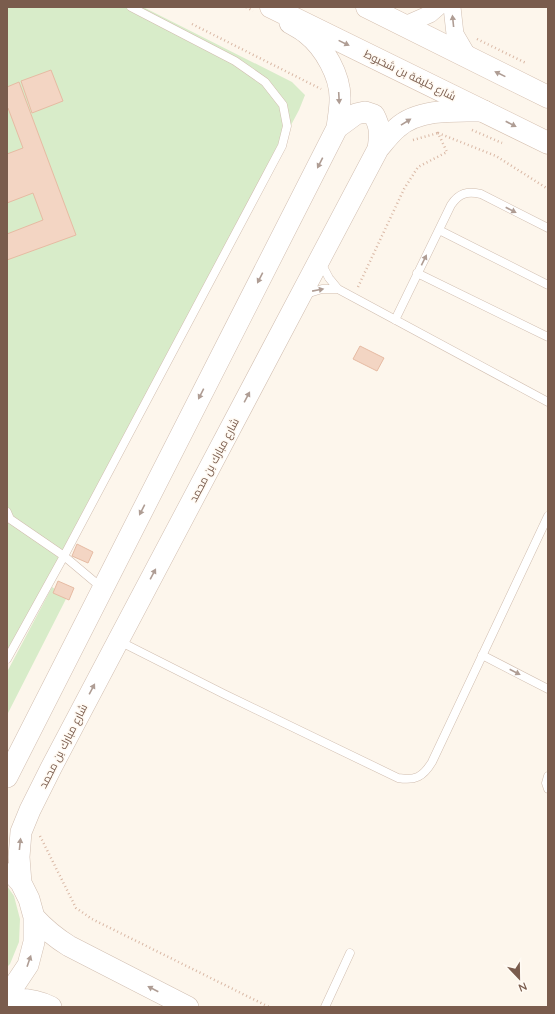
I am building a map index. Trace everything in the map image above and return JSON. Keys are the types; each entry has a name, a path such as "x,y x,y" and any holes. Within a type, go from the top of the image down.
{"main road":[{"name":"شارع خليفة بن شخبوط","path":"271,7 548,143"},
{"path":"368,7 548,97"}],"street":[{"path":"7,776 337,128 340,99 338,84 323,50 306,33 266,7"},
{"path":"405,26 430,14 438,7"},
{"path":"452,7 455,34 469,58"},
{"name":"شارع مبارك بن محمد","path":"14,876 19,856 21,832 30,810 378,150 397,128 411,119 423,114 449,111 484,111"},
{"path":"337,128 356,114 365,112 374,115 380,132 378,150"},
{"path":"7,992 14,986 28,965 34,942 34,917 29,899 14,876"},
{"path":"34,917 57,938 70,946 188,1007"},
{"path":"7,1000 26,999 51,1007"}],"lane":[{"path":"7,659 64,556 282,146 287,126 283,105 265,82 235,61 131,7"},
{"path":"395,320 451,205 455,199 461,195 474,192 481,194 548,228"},
{"path":"438,230 548,285"},
{"path":"320,258 329,278 338,289"},
{"path":"417,273 548,337"},
{"path":"300,297 318,290 330,288 338,289 548,402"},
{"path":"7,512 10,518 64,556 102,588"},
{"path":"118,641 398,778 414,778 422,775 428,769 548,516"},
{"path":"482,655 548,688"},
{"path":"548,776 546,783 548,789"},
{"path":"325,1007 350,953"}],"path":[{"path":"187,21 340,99"},
{"path":"476,38 528,64"},
{"path":"468,129 508,146"},
{"path":"353,297 404,189 418,167 447,152 438,133 496,156 548,189"},
{"path":"30,810 43,842 76,908 92,919 269,1007"}],"green space":[{"path":"7,7 143,7 292,82 305,95 299,110 7,662"},
{"path":"52,587 67,597 7,715 7,672"},
{"path":"7,886 14,896 20,919 19,942 10,964 7,967"}],"building":[{"path":"51,70 63,101 32,113 21,81"},
{"path":"19,82 76,235 7,260 7,234 43,220 33,193 7,203 7,154 23,148 7,108 7,87"},
{"path":"360,346 384,358 377,371 353,359"},
{"path":"77,544 93,552 88,563 72,556"},
{"path":"58,581 74,588 69,600 53,593"}]}
